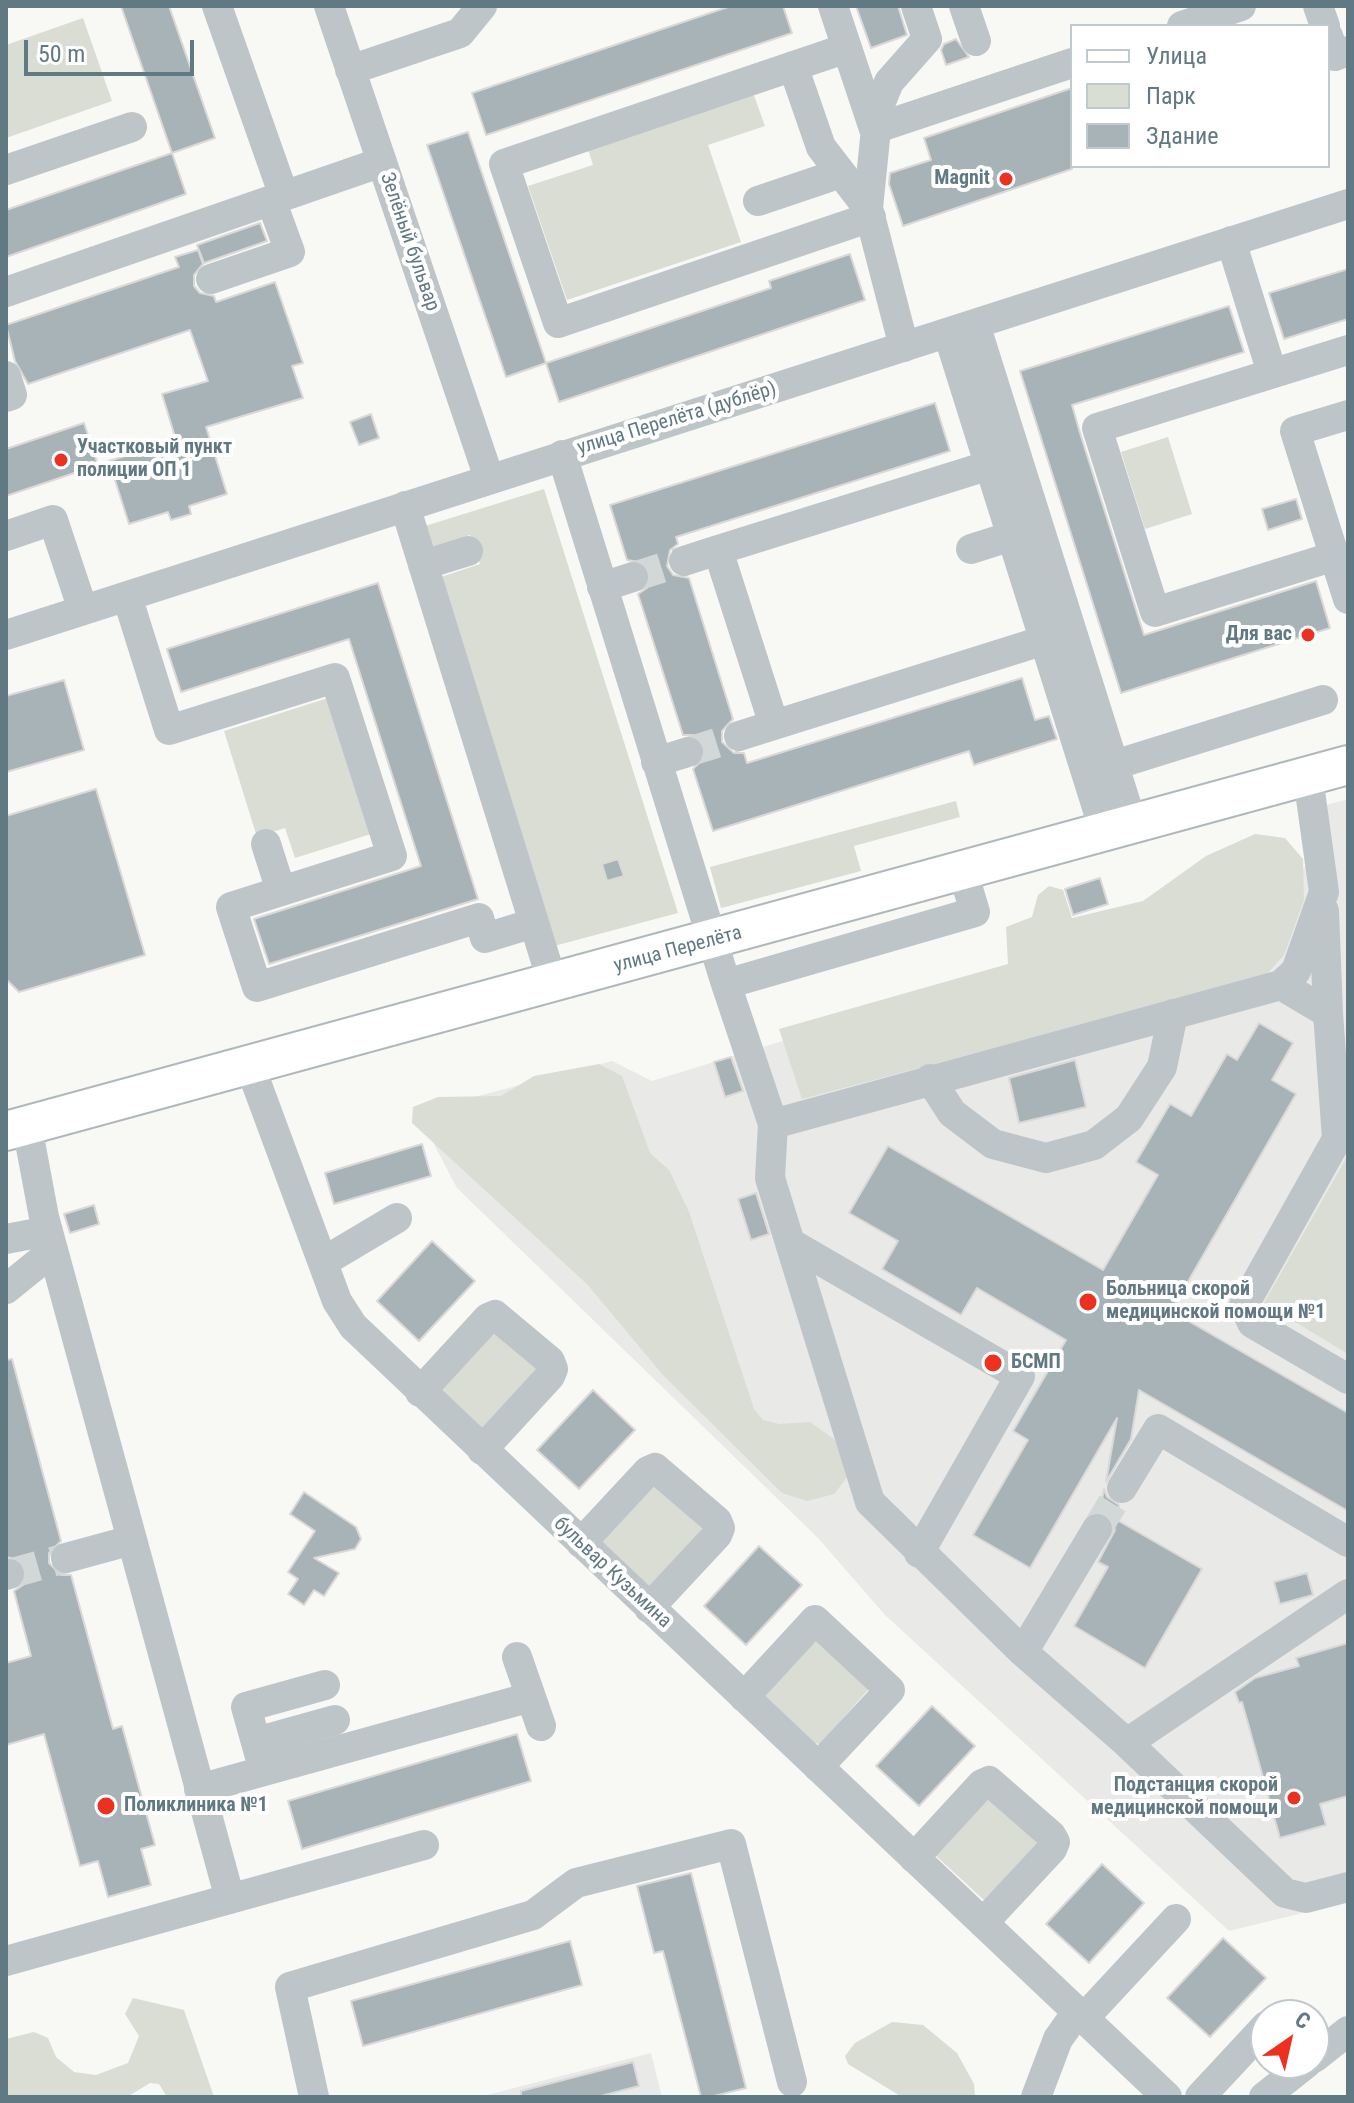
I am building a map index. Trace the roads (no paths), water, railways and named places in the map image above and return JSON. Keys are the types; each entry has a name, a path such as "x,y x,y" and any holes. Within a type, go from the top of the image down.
{"main road":[{"name":"улица Перелёта","path":"16,1129 711,942 1348,765"}],"street":[{"path":"211,279 290,252 278,198 217,6"},
{"name":"Зелёный бульвар","path":"329,6 489,478"},
{"path":"350,70 460,33 482,6"},
{"path":"833,6 874,129"},
{"path":"904,347 869,213 874,129 889,82 927,39 916,6"},
{"path":"964,6 976,41"},
{"path":"1188,24 1241,6"},
{"path":"1330,42 1335,56 1348,52"},
{"path":"847,48 504,164 558,323 869,213"},
{"path":"874,129 1070,64"},
{"path":"793,66 821,147 869,213"},
{"path":"6,170 132,127"},
{"path":"6,292 382,162"},
{"path":"758,201 841,173"},
{"name":"улица Перелёта (дублёр)","path":"6,635 1348,204"},
{"path":"1231,241 1272,373"},
{"path":"962,328 990,465 1012,536 1045,640 1119,829"},
{"path":"962,328 1114,765 1119,829"},
{"path":"1335,556 1155,612 1097,428 1348,350"},
{"path":"6,376 12,395 6,397"},
{"path":"1347,590 1295,431 1348,415"},
{"path":"562,455 711,942 773,1124 770,1178 870,1502 1023,1652 1127,1743 1285,1893 1306,1898 1348,1887"},
{"path":"684,561 990,465"},
{"path":"405,506 553,984"},
{"path":"6,536 53,520 83,610"},
{"path":"971,549 1012,536"},
{"path":"718,550 774,725"},
{"path":"423,565 468,551"},
{"path":"602,587 633,577"},
{"path":"127,596 169,730 335,678 392,856 231,907 257,987 479,918 485,938 534,923"},
{"path":"739,736 1045,640"},
{"path":"1114,765 1323,700"},
{"path":"656,762 688,752"},
{"path":"1308,777 1324,892 1337,1139 1244,1305 1252,1323 1348,1379"},
{"path":"266,844 281,891"},
{"path":"726,984 975,912 963,872"},
{"path":"773,1124 1281,985 1296,971 1324,892"},
{"path":"1281,985 1328,1013"},
{"path":"930,1079 952,1113 993,1144 1046,1158 1094,1145 1129,1118 1162,1067 1173,1014"},
{"name":"бульвар Кузьмина","path":"250,1066 337,1301 353,1326 1167,2097"},
{"path":"16,1129 51,1241 230,1899"},
{"path":"323,1262 397,1218"},
{"path":"6,1239 51,1241"},
{"path":"6,1289 51,1241"},
{"path":"792,1244 1020,1376 919,1553"},
{"path":"420,1392 488,1318 495,1315 503,1317 550,1361 553,1369 482,1450"},
{"path":"1122,1488 1158,1429 1348,1542"},
{"path":"581,1543 648,1471 655,1468 662,1470 717,1521 720,1528 717,1535 649,1608"},
{"path":"1023,1652 1097,1529"},
{"path":"66,1558 132,1540"},
{"path":"1127,1743 1348,1594"},
{"path":"744,1697 815,1620 893,1686 818,1767"},
{"path":"517,1657 541,1726"},
{"path":"264,1771 246,1707 325,1685"},
{"path":"199,1789 531,1697"},
{"path":"256,1742 335,1720"},
{"path":"914,1858 982,1784 989,1781 997,1783 1055,1842 1052,1849 983,1923"},
{"path":"314,2097 290,1987 533,1915 576,1883 731,1844 792,2082"},
{"path":"6,1961 424,1845"},
{"path":"1036,2097 1058,2039 1176,1919"},
{"path":"276,2014 285,2047 307,2067"},
{"path":"1330,2045 1348,2031"},
{"path":"1200,2097 1250,2044"},
{"path":"1264,2097 1287,2079"}],"tunnel":[{"path":"633,577 684,561"},
{"path":"688,752 739,736"},
{"path":"1097,1529 1122,1488"},
{"path":"9,1574 66,1558"}],"place":[{"name":"Magnit","path":"1006,179"},
{"name":"Участковый пункт полиции ОП 1","path":"61,460"},
{"name":"Для вас","path":"1308,635"},
{"name":"Больница скорой медицинской помощи №1","path":"1088,1302"},
{"name":"БСМП","path":"993,1363"},
{"name":"Подстанция скорой медицинской помощи","path":"1294,1798"},
{"name":"Поликлиника №1","path":"106,1806"}]}
